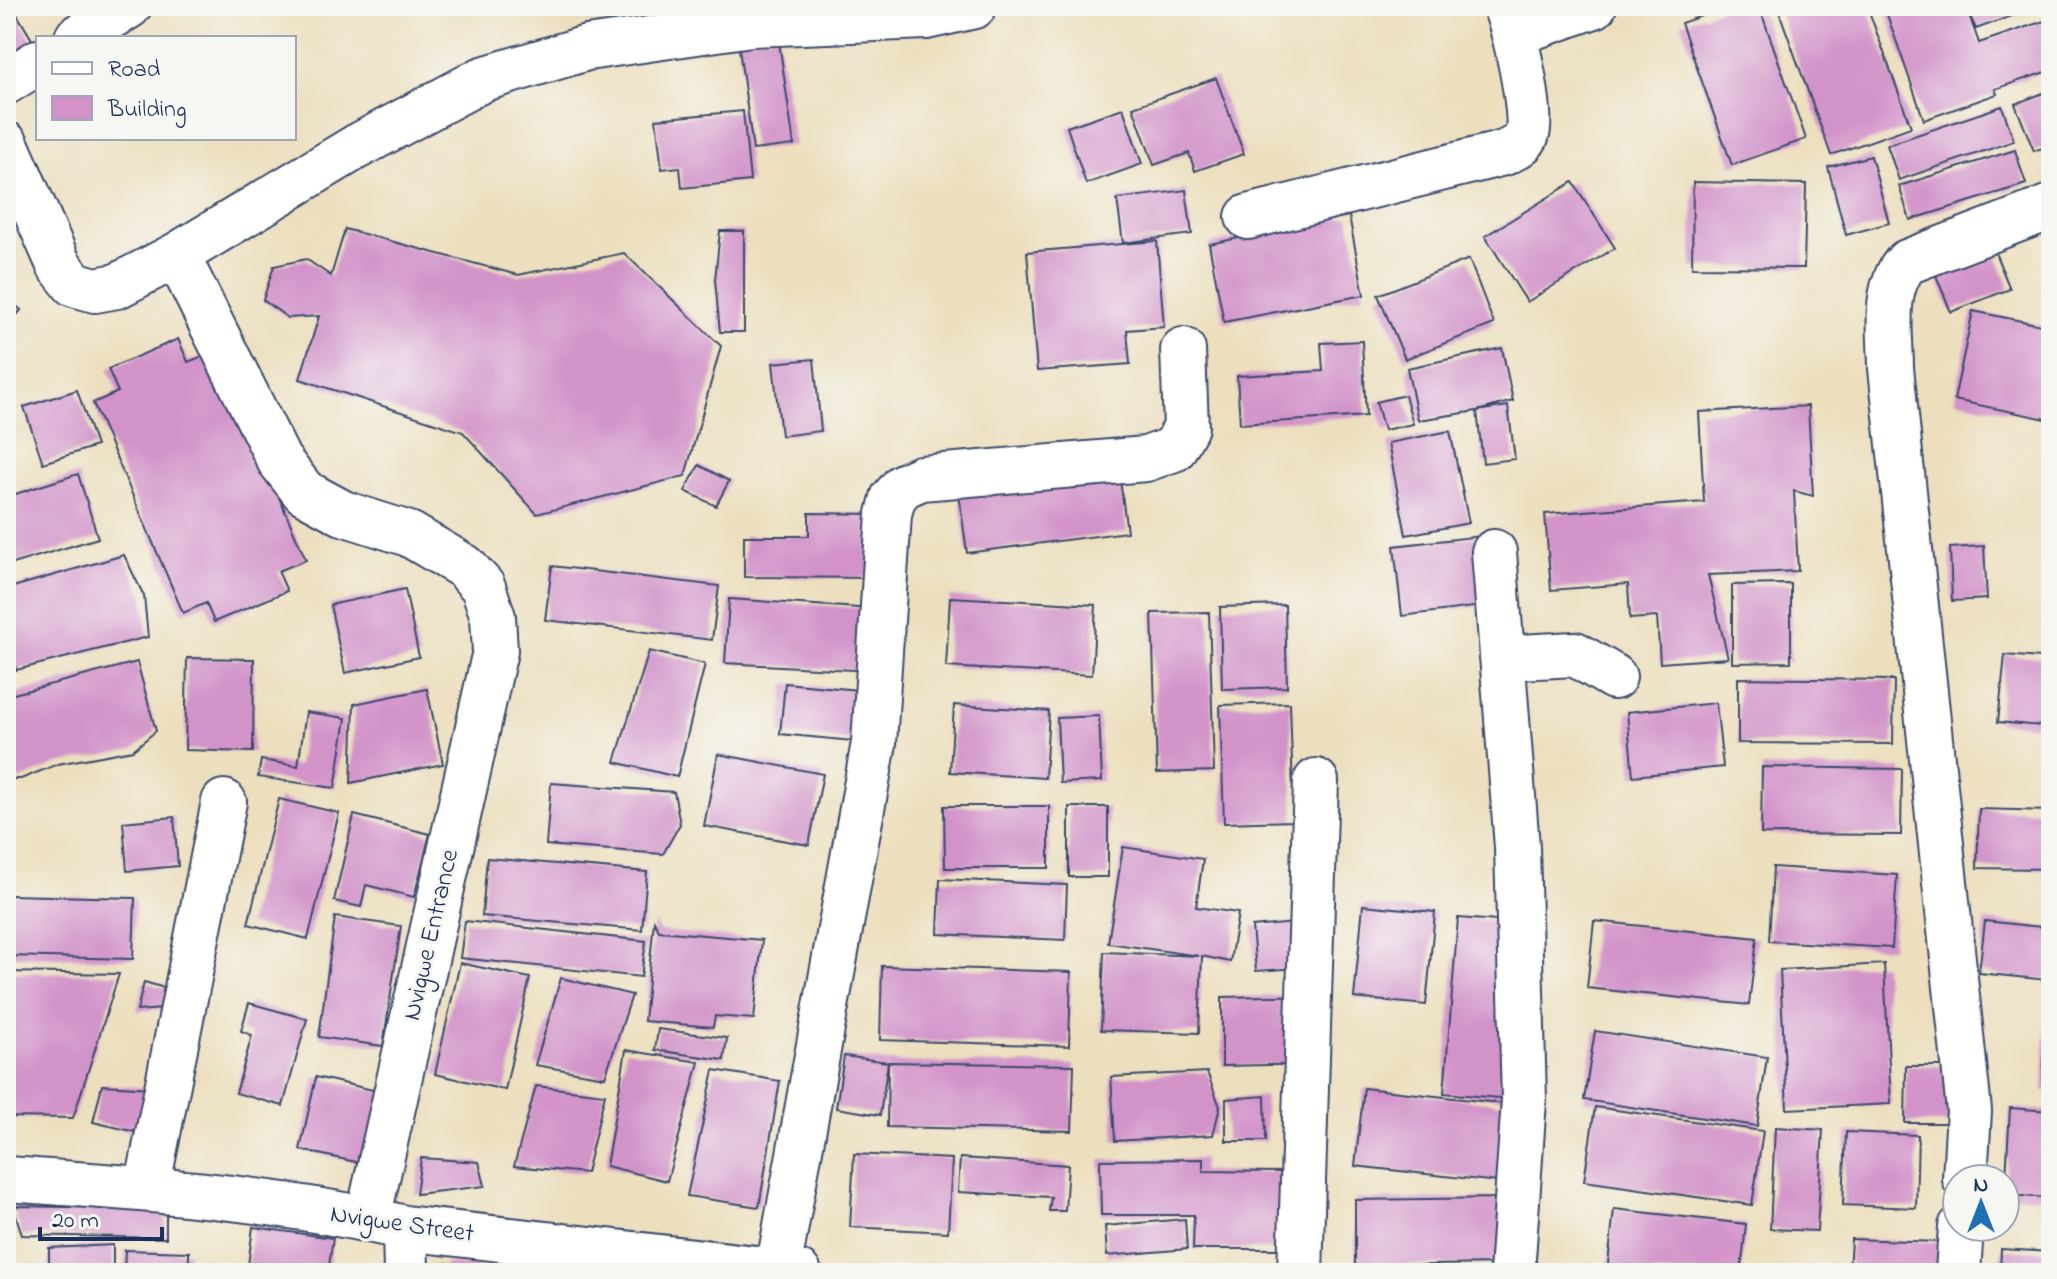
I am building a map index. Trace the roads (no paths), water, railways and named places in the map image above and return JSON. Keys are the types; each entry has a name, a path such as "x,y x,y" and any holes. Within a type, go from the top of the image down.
{"street":[{"path":"80,36 129,6"},
{"path":"6,144 59,265 74,284 95,290 117,286 177,255 356,147 483,79 587,48 751,24 926,17 974,6"},
{"path":"1248,217 1504,153 1522,143 1529,125 1510,20 1594,6"},
{"path":"6,82 36,63"},
{"path":"1966,1163 1969,1111 1891,368 1892,290 1898,271 1907,262 2051,207"},
{"name":"Nvigwe Entrance","path":"177,255 279,460 304,492 343,513 409,534 465,567 483,587 493,617 495,651 386,1224 406,1273"},
{"path":"788,1272 874,743 887,539 893,498 903,486 921,478 1146,459 1174,449 1186,427 1183,350"},
{"path":"1494,552 1517,847 1524,1100 1512,1273"},
{"path":"1502,658 1575,654 1614,677"},
{"path":"1300,1273 1316,781"},
{"path":"147,1189 224,802"},
{"name":"Nvigwe Street","path":"6,1179 147,1189 386,1224 788,1272"},
{"path":"1958,1273 1960,1243"}]}
